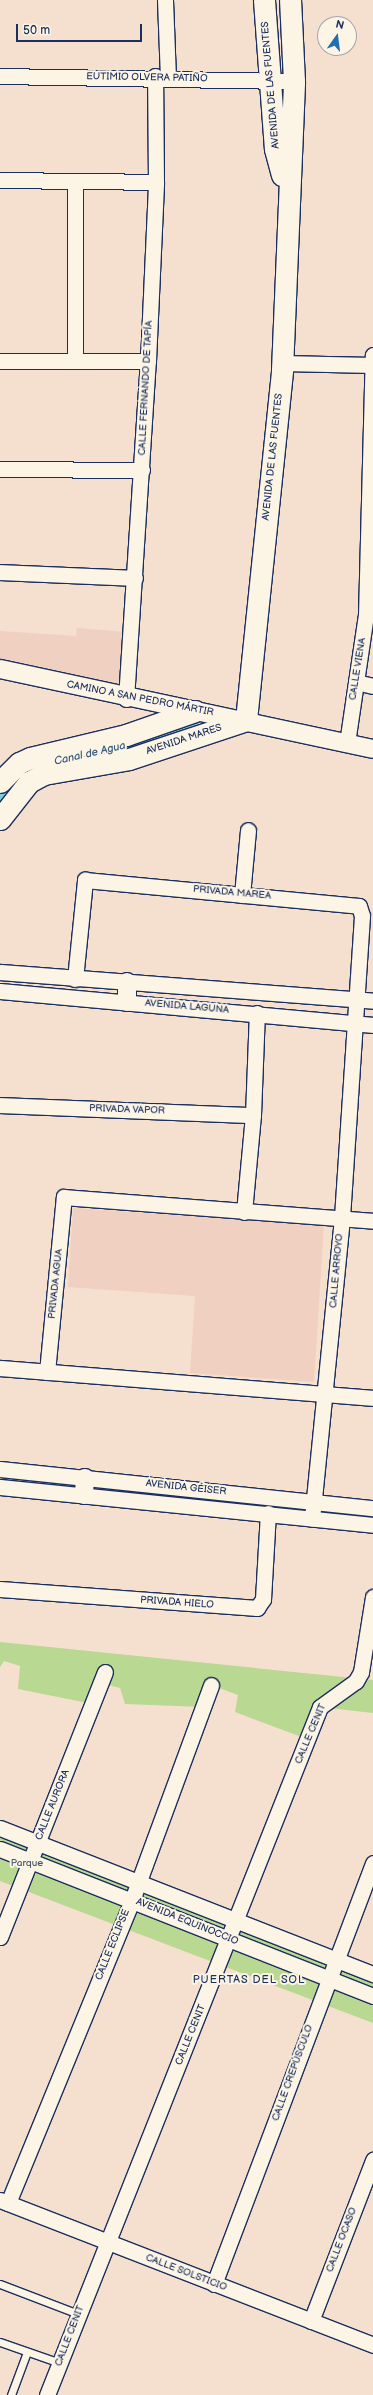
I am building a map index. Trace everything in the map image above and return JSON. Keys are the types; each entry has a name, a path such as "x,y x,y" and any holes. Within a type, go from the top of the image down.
{"main road":[{"name":"AVENIDA DE LAS FUENTES","path":"264,0 275,149 286,193"},
{"name":"AVENIDA DE LAS FUENTES","path":"246,720 282,364 286,193 294,81 290,0"},
{"path":"0,782 19,763 30,758 126,735 195,711"},
{"name":"AVENIDA MARES","path":"0,819 29,782 44,774 130,759 246,720"}],"street":[{"name":"CALLE FERNANDO DE TAPÍA","path":"126,699 136,578 165,0"},
{"name":"EUTIMIO OLVERA PATIÑO","path":"0,76 162,77 294,81"},
{"path":"0,180 156,182"},
{"path":"75,181 75,361"},
{"name":"CALLE VIENA","path":"347,743 356,682 370,615 373,356"},
{"path":"0,361 148,361"},
{"path":"282,364 373,365"},
{"path":"0,469 142,470"},
{"path":"0,572 136,578"},
{"name":"CAMINO A SAN PEDRO MÁRTIR","path":"0,669 126,699 246,720 373,749"},
{"path":"356,682 373,686"},
{"path":"242,895 248,830"},
{"name":"PRIVADA MAREA","path":"75,979 85,880 359,906 362,916 354,1023"},
{"name":"AVENIDA LAGUNA","path":"0,972 373,1001"},
{"path":"126,1002 127,982"},
{"name":"AVENIDA LAGUNA","path":"0,991 257,1013 373,1025"},
{"path":"244,1212 253,1115 257,1013"},
{"name":"CALLE ARROYO","path":"312,1519 312,1501 326,1394 342,1218 354,1023"},
{"name":"PRIVADA VAPOR","path":"0,1105 253,1115"},
{"name":"PRIVADA AGUA","path":"47,1372 64,1196 244,1212 373,1221"},
{"path":"0,1368 373,1398"},
{"name":"AVENIDA GÉISER","path":"0,1469 84,1487 268,1514 373,1525"},
{"name":"AVENIDA GÉISER","path":"0,1487 84,1487 312,1501 373,1508"},
{"name":"PRIVADA HIELO","path":"0,1589 257,1608 263,1599 268,1514"},
{"name":"CALLE CENIT","path":"47,2395 78,2314 109,2243 320,1707 356,1681 361,1672 373,1597"},
{"name":"CALLE AURORA","path":"0,1937 105,1672"},
{"name":"CALLE ECLIPSE","path":"4,2202 132,1900 211,1685"},
{"name":"AVENIDA EQUINOCCIO","path":"0,1828 373,1974"},
{"name":"AVENIDA EQUINOCCIO","path":"0,1849 373,1996"},
{"name":"CALLE CREPÚSCULO","path":"214,2284 335,1959 373,1863"},
{"name":"CALLE OCASO","path":"311,2320 373,2160"},
{"name":"CALLE SOLSTICIO","path":"4,2202 373,2345"}],"lane":[{"path":"0,2284 78,2314"},
{"path":"0,2342 60,2363"},
{"path":"11,2395 27,2352"}],"shaded area":[{"path":"77,628 126,632 121,695 0,668 0,631 76,636"},
{"path":"73,1208 324,1225 314,1382 190,1373 195,1296 68,1287"}],"green space":[{"path":"0,1642 373,1680 373,1713 320,1707 307,1739 235,1712 238,1695 211,1685 203,1707 125,1704 120,1688 101,1683 88,1703 18,1689 20,1666 4,1661 0,1667"},
{"name":"Parque","path":"0,1825 373,1973 373,2023 0,1881"}],"waterway":[{"name":"Canal de Agua","path":"84,754 124,747 190,724"},
{"name":"Canal de Agua","path":"0,798 21,771"}],"district":[{"name":"PUERTAS DEL SOL","path":"249,1980"}]}
